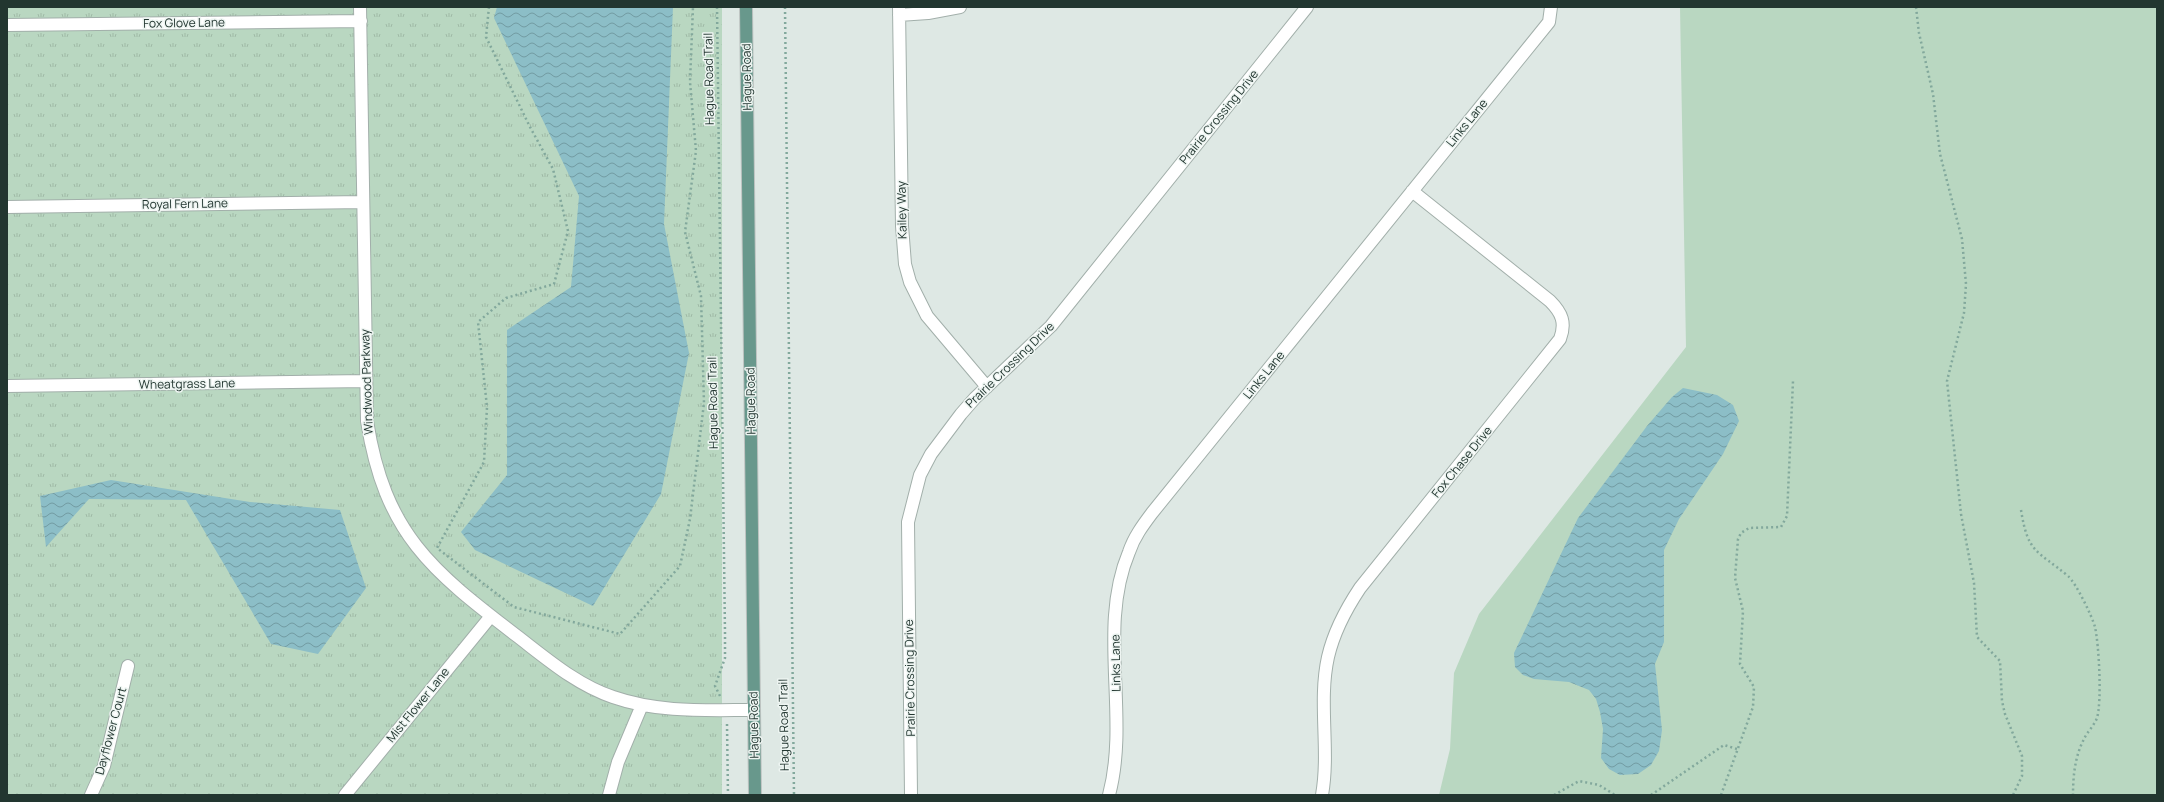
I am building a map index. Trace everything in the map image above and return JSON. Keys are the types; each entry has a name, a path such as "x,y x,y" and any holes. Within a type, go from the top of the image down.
{"main road":[{"name":"Hague Road","path":"746,7 755,795"}],"street":[{"name":"Windwood Parkway","path":"360,7 367,421 371,447 385,495 394,514 418,550 436,570 491,616 558,668 588,687 642,706 684,710 754,710"},
{"path":"899,11 928,14 960,7"},
{"name":"Prairie Crossing Drive","path":"911,795 908,522 920,475 931,454 961,414 1051,326 1307,7"},
{"name":"Links Lane","path":"1109,795 1116,753 1115,625 1117,599 1120,578 1128,552 1138,533 1152,513 1549,22 1551,7"},
{"name":"Kailey Way","path":"899,11 902,226 905,264 910,282 927,316 987,387"},
{"name":"Fox Glove Lane","path":"7,25 361,21"},
{"name":"Fox Chase Drive","path":"1322,795 1325,776 1325,681 1334,636 1346,609 1360,588 1560,339 1563,331 1564,322 1559,310 1550,301 1412,192"},
{"name":"Royal Fern Lane","path":"7,207 363,202"},
{"name":"Wheatgrass Lane","path":"7,386 366,381"},
{"name":"Mist Flower Lane","path":"345,795 491,616"},
{"name":"Dayflower Court","path":"91,795 104,766 128,666"},
{"path":"609,795 618,762 642,706"}],"path":[{"path":"489,7 486,37 530,127 553,169 568,231 554,284 506,298 478,322 486,407 484,462 437,548 514,607 620,634 680,566 690,519 704,403 701,296 685,232 696,151 690,82 693,7"},
{"name":"Hague Road Trail","path":"717,7 725,658 715,686 727,710 728,795"},
{"name":"Hague Road Trail","path":"785,7 794,795"},
{"path":"1916,7 1919,33 1933,94 1940,154 1962,239 1966,284 1964,313 1947,381 1961,514 1974,583 1977,637 2000,661 2002,701 2005,714 2022,756 2022,776 2013,795"},
{"path":"1721,795 1753,706 1755,693 1754,687 1740,664 1743,611 1735,578 1738,539 1741,533 1749,528 1781,527 1785,520 1793,381"},
{"path":"2021,510 2025,531 2030,544 2040,557 2069,577 2095,626 2099,706 2096,719 2084,739 2077,760 2073,795"},
{"path":"1651,795 1724,746 1737,749"},
{"path":"1554,795 1579,781 1599,784 1615,795"}],"green space":[{"path":"7,7 722,7 722,795 7,795"},
{"path":"1680,7 2157,7 2157,795 1439,795 1450,749 1454,673 1479,614 1686,347"}],"water":[{"path":"497,7 673,7 664,224 689,353 661,494 593,606 475,550 461,532 507,475 507,330 571,287 579,196 494,18"},
{"path":"1683,388 1717,395 1733,405 1739,421 1723,454 1679,519 1664,550 1664,642 1655,664 1662,730 1659,751 1651,765 1638,774 1620,775 1609,769 1601,758 1603,729 1600,712 1596,699 1589,690 1569,682 1534,679 1523,675 1515,667 1514,653 1578,518 1647,426 1672,397"},
{"path":"111,480 250,502 340,510 366,588 318,654 271,644 186,500 89,499 46,547 40,496"}]}
